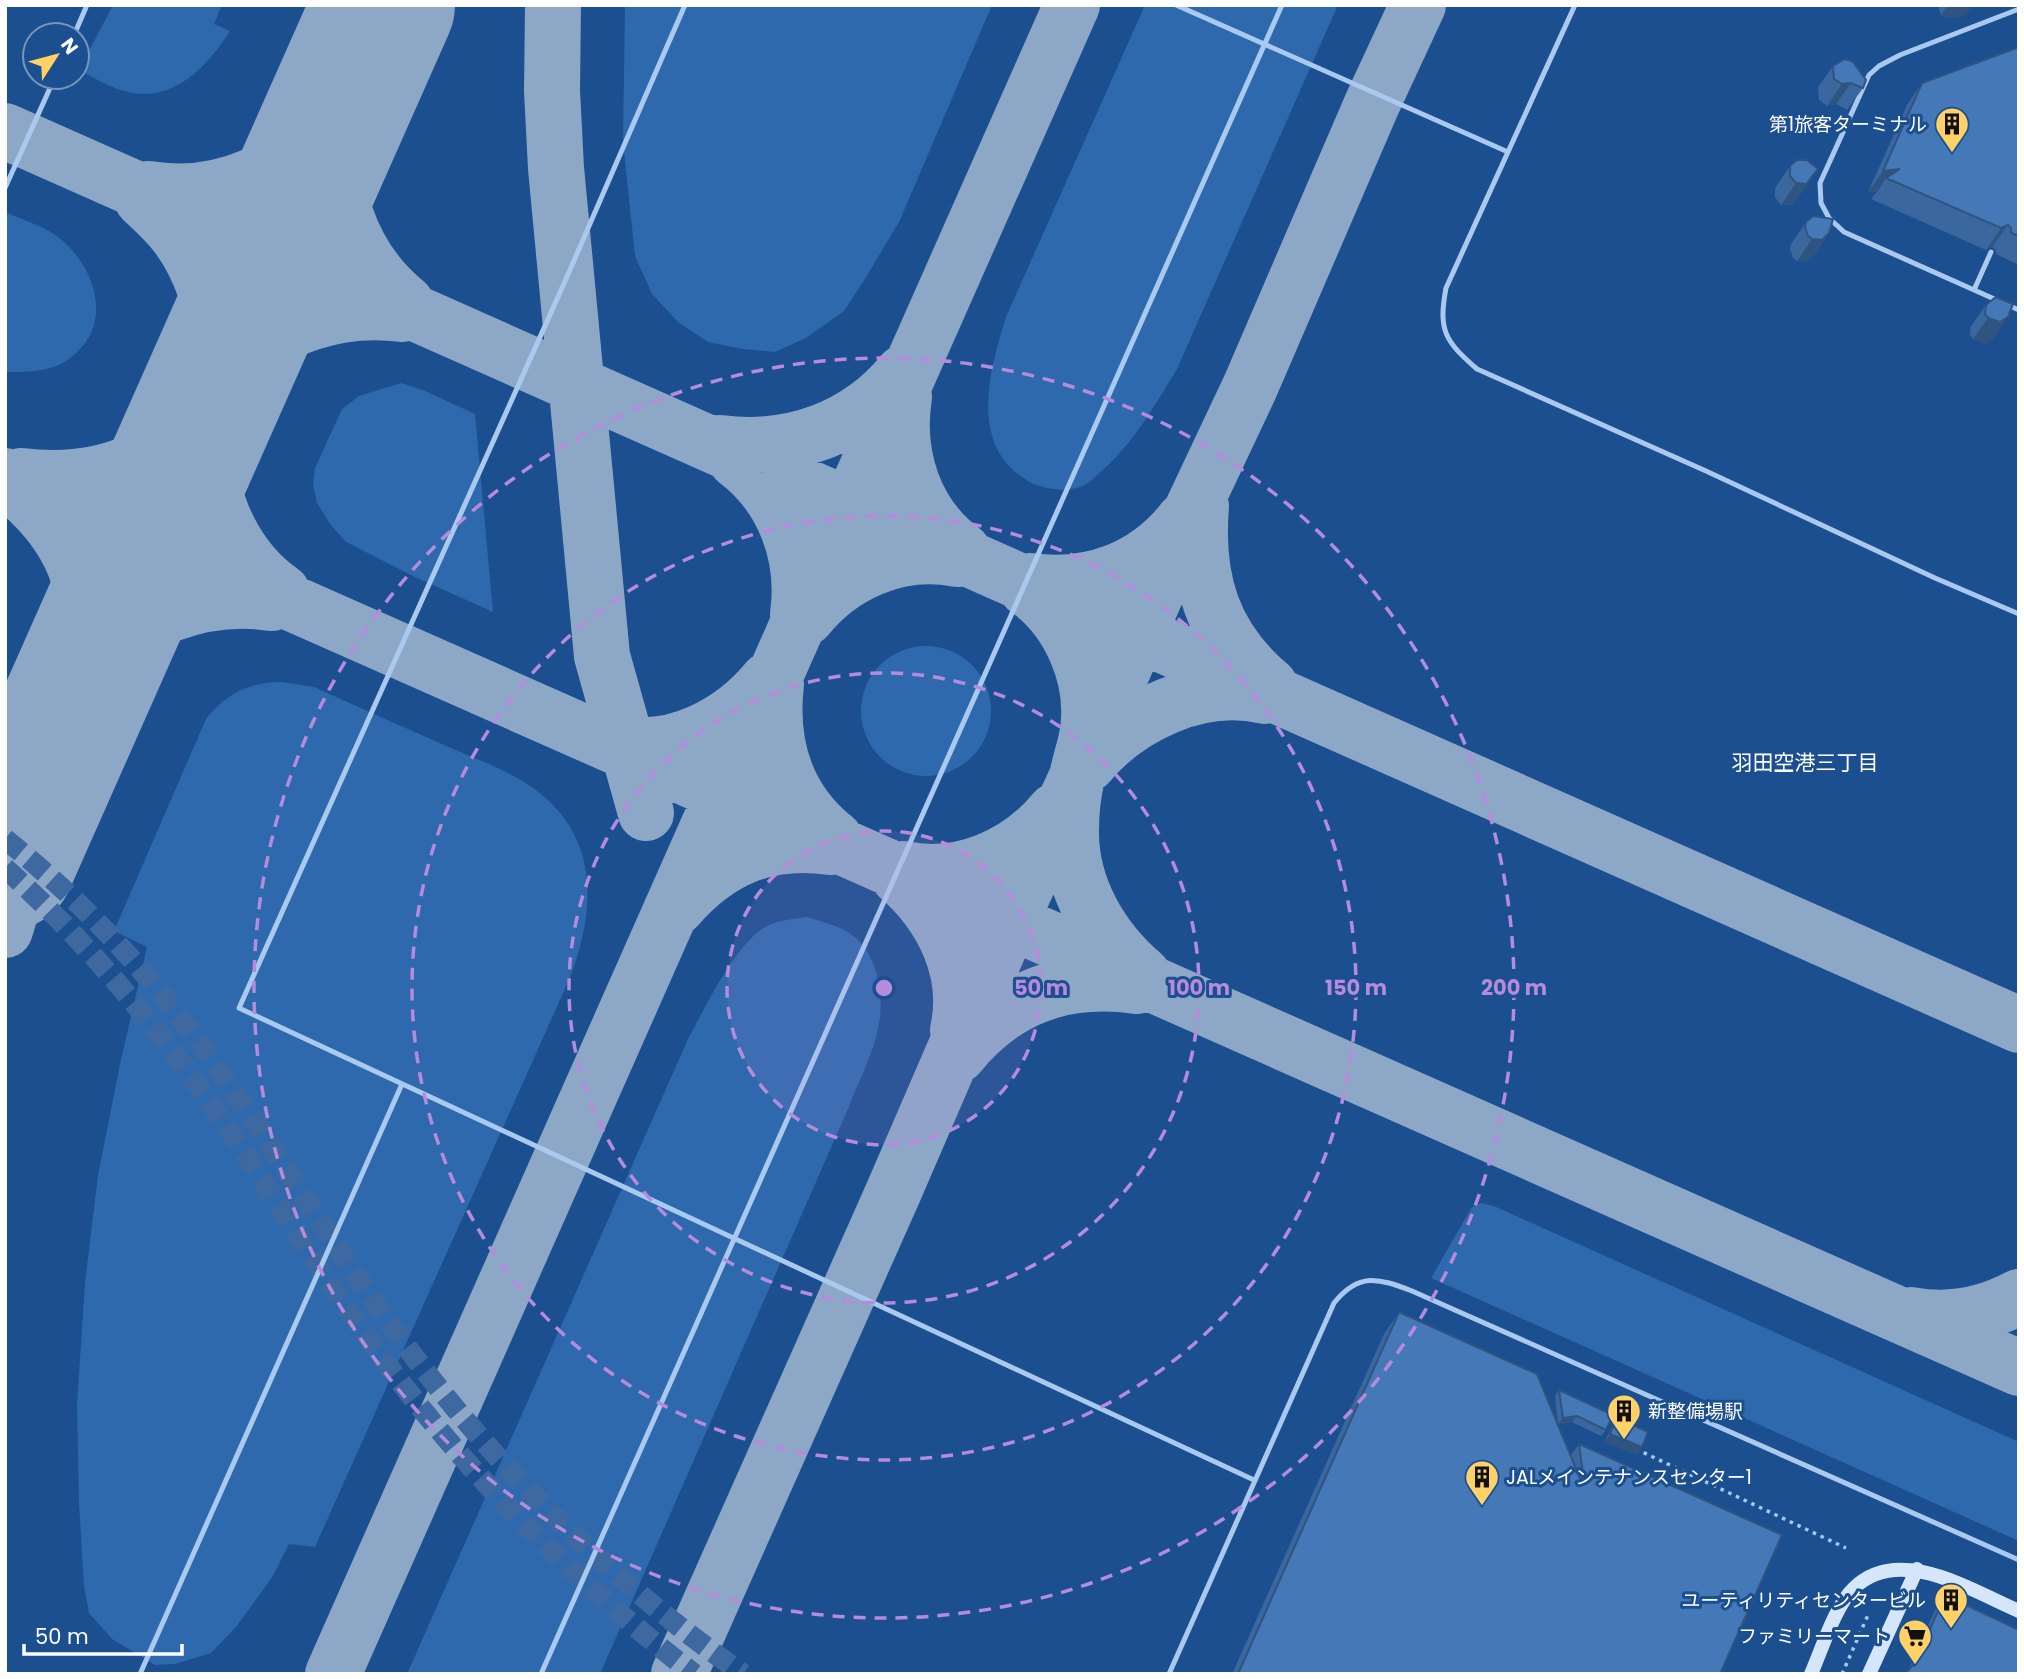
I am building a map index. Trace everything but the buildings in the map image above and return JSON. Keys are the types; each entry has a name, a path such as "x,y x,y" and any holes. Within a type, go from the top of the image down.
{"street":[{"path":"1811,1674 1843,1603 1855,1587 1876,1575 1899,1569 1917,1569 2019,1611"},
{"path":"1869,1674 1917,1569"}],"lane":[{"path":"685,5 239,1008 1254,1480"},
{"path":"1176,5 1508,152"},
{"path":"541,1674 1282,5"},
{"path":"1575,5 1446,288 1442,306 1443,326 1448,341 1477,369 2019,614"},
{"path":"2019,9 1900,55 1879,66 1869,75 1820,183 1821,203 1829,218 1844,232 2019,310"},
{"path":"5,188 49,91"},
{"path":"1974,290 1991,252"},
{"path":"140,1674 402,1084"},
{"path":"1169,1674 1334,1303 1353,1284 1365,1280 1385,1281 2019,1560"}],"path":[{"path":"1628,1445 1846,1548"},
{"path":"1842,1674 1868,1615"}],"shaded area":[{"path":"113,5 222,5 214,24 230,31 199,69 173,88 158,93 124,91 91,76 91,47"},
{"path":"625,5 992,5 900,220 844,311 806,338 775,352 708,342 678,322 652,294 635,256 623,142"},
{"path":"1145,5 1338,5 1177,369 1160,398 1121,452 1085,485 1064,490 1049,488 1028,481 1009,466 997,448 990,428 988,406 994,360 1006,317"},
{"path":"5,212 49,231 67,245 88,274 94,291 94,324 88,339 65,362 48,369 5,372"},
{"path":"401,383 475,414 493,612 346,542 317,503 313,484 315,468 342,409 359,396"},
{"path":"926,646 951,651 972,665 986,686 991,711 986,736 972,757 951,771 926,776 901,771 880,757 866,736 861,711 866,686 880,665 901,651"},
{"path":"282,682 314,687 507,772 549,801 567,822 579,846 586,871 588,897 585,924 569,980 315,1547 289,1544 273,1576 236,1627 211,1653 175,1664 155,1665 112,1639 89,1613 84,1586 79,1503 77,1404 85,1283 98,1175 147,947 114,931 206,719 222,702 240,691 259,684"},
{"path":"807,917 851,934 870,956 880,990 877,1035 848,1109 600,1674 407,1674 688,1039 732,962 754,936 775,923"},
{"path":"1481,1203 1494,1206 2019,1442 2019,1541 1431,1278 1472,1207"}],"taxiway":[{"path":"553,5 552,91 556,168 602,656 646,813"},
{"path":"333,1674 1072,5"},
{"path":"679,1674 1010,922 1076,779 1192,510 1250,387 1372,104 1418,5"},
{"path":"337,111 335,164 346,216 356,241 370,264 406,303"},
{"path":"148,189 202,190 253,176 298,149 337,111"},
{"path":"5,131 2019,1025"},
{"path":"142,199 185,246 205,288 214,319 218,358 208,414 207,447 209,471 223,517 248,559 282,592"},
{"path":"21,476 83,476 123,466 176,436 232,372 268,342 289,331 333,317 355,313 402,314"},
{"path":"720,443 772,444 821,432 844,422 865,408 903,373"},
{"path":"904,397 903,440 912,482 920,502 932,520 963,551"},
{"path":"736,460 767,491 788,529 795,549 798,571 798,614"},
{"path":"5,476 2019,1368"},
{"path":"16,489 56,532 70,554 79,578 85,603 87,630 82,688"},
{"path":"1201,506 1201,558 1212,605 1221,627 1234,647 1270,686"},
{"path":"1030,581 1074,582 1115,572 1152,551 1184,520"},
{"path":"806,618 837,588 873,568 914,557 957,559"},
{"path":"1027,589 1056,616 1067,633 1083,670 1087,690 1088,730 1071,817 1076,872 1082,891 1101,928 1143,975"},
{"path":"5,930 71,711 91,673 127,637 172,614 222,602 272,603"},
{"path":"615,742 658,744 680,740 700,732 737,710 768,680"},
{"path":"776,684 775,728 785,770 804,807 835,839"},
{"path":"1088,764 1124,731 1168,706 1216,693 1265,696"},
{"path":"903,869 946,871 986,861 1024,841 1055,811"},
{"path":"677,907 710,876 746,856 765,849 786,846 831,847"},
{"path":"898,876 928,908 949,945 960,986 958,1030"},
{"path":"958,1055 996,1018 1038,995 1085,984 1137,986"},
{"path":"1911,1315 1939,1318 1966,1315 2019,1297"}],"runway":[{"path":"5,860 384,5"}],"tunnel":[{"path":"5,839 96,921 130,957 178,1016 239,1099 382,1313 460,1414 547,1509 594,1553 642,1596 743,1674"},
{"path":"5,868 88,950 163,1039 229,1130 364,1333 437,1427 516,1516 558,1557 647,1637 694,1674"}],"place":[{"name":"第1旅客ターミナル","path":"1952,154"},
{"name":"新整備場駅","path":"1624,1441"},
{"name":"JALメインテナンスセンター1","path":"1482,1507"},
{"name":"ユーティリティセンタービル","path":"1951,1630"},
{"name":"ファミリーマート","path":"1915,1666"}],"district":[{"name":"羽田空港三丁目","path":"1805,763"}]}
